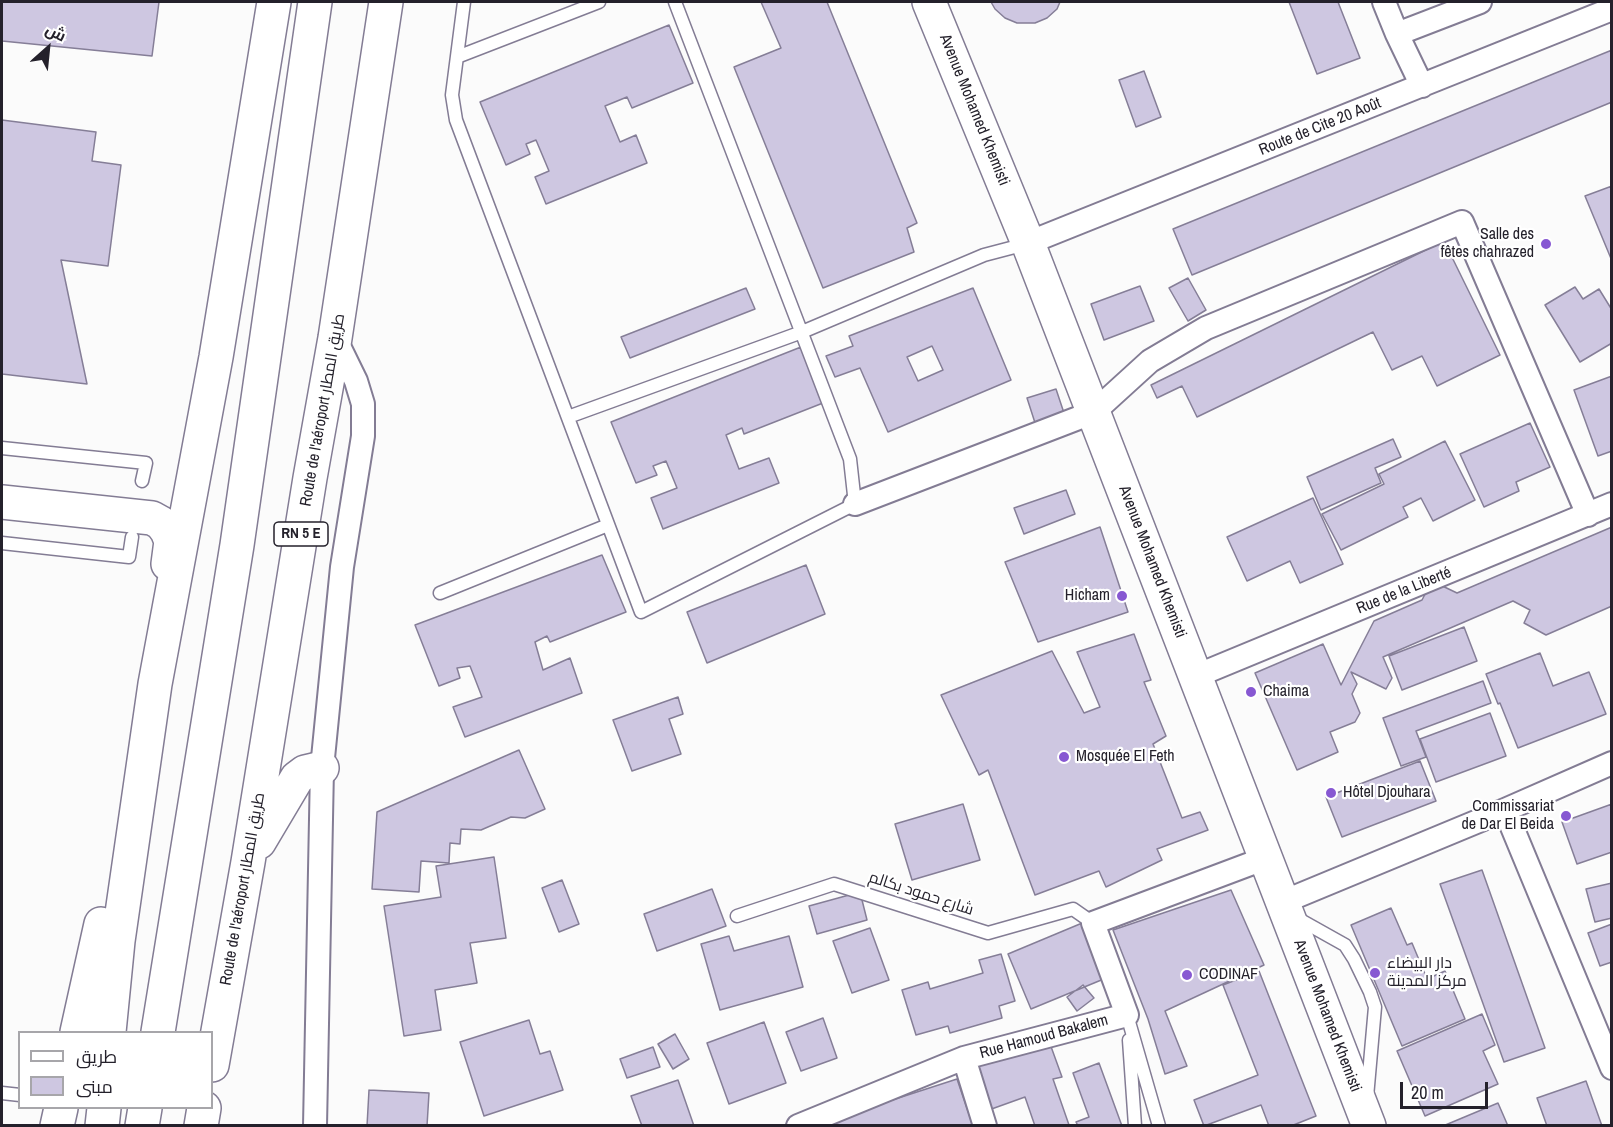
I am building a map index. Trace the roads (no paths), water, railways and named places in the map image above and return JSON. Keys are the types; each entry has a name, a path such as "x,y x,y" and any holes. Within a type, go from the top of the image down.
{"main road":[{"path":"109,1031 118,941 155,684 216,357 274,2"},
{"path":"158,1031 237,545 315,2"},
{"name":"Route de l'aéroport طريق المطار","path":"213,1059 335,338 386,2"},
{"name":"Avenue Mohamed Khemisti","path":"929,2 1028,243 1367,1121"},
{"path":"2,487 154,503 173,496 181,490 186,481 199,391 216,357"},
{"path":"2,502 141,516 161,523 171,541 152,659 155,684"},
{"path":"248,862 291,785 304,772 322,768"},
{"path":"77,1031 124,812 134,787 143,773"},
{"path":"57,1125 61,1109"},
{"path":"102,1125 104,1109"},
{"path":"142,1125 145,1109"},
{"path":"201,1125 204,1109"}],"street":[{"path":"1384,2 1422,86"},
{"path":"1397,34 1480,2"},
{"name":"Route de Cite 20 Août","path":"1028,243 1422,86 1604,8"},
{"path":"855,504 1094,412 1149,361 1206,328 1462,222 1588,515"},
{"path":"315,1125 322,768 342,567 363,436 363,404 356,381 335,338"},
{"name":"Rue de la Liberté","path":"1196,676 1611,504"},
{"path":"1285,908 1611,763"},
{"path":"1505,810 1611,1068"},
{"path":"1093,923 1266,858"},
{"name":"Rue Hamoud Bakalem","path":"798,1125 964,1058 1127,1015 1093,923"},
{"path":"964,1058 985,1125"}],"lane":[{"path":"464,2 452,95 456,120 641,612 855,504 850,459 675,2"},
{"path":"458,57 599,2"},
{"path":"568,417 802,332 984,255 1028,243"},
{"path":"2,448 146,463 142,481"},
{"path":"440,594 608,525"},
{"path":"2,543 129,557 132,537"},
{"name":"شارع حمود بكالم","path":"737,916 834,884 988,933 1073,909 1093,923"},
{"path":"1285,908 1345,945 1370,993 1375,1007 1367,1121"},
{"path":"1127,1015 1135,1125"},
{"path":"1127,1015 1159,1125"},
{"path":"2,1093 18,1095"}],"place":[{"name":"Salle des fêtes chahrazed","path":"1546,244"},
{"name":"Hicham","path":"1122,596"},
{"name":"Chaima","path":"1251,692"},
{"name":"Mosquée El Feth","path":"1064,757"},
{"name":"Hôtel Djouhara","path":"1331,793"},
{"name":"Commissariat de Dar El Beida","path":"1566,816"},
{"name":"دار البيضاء مركز المدينة","path":"1375,973"},
{"name":"CODINAF","path":"1187,975"}]}
